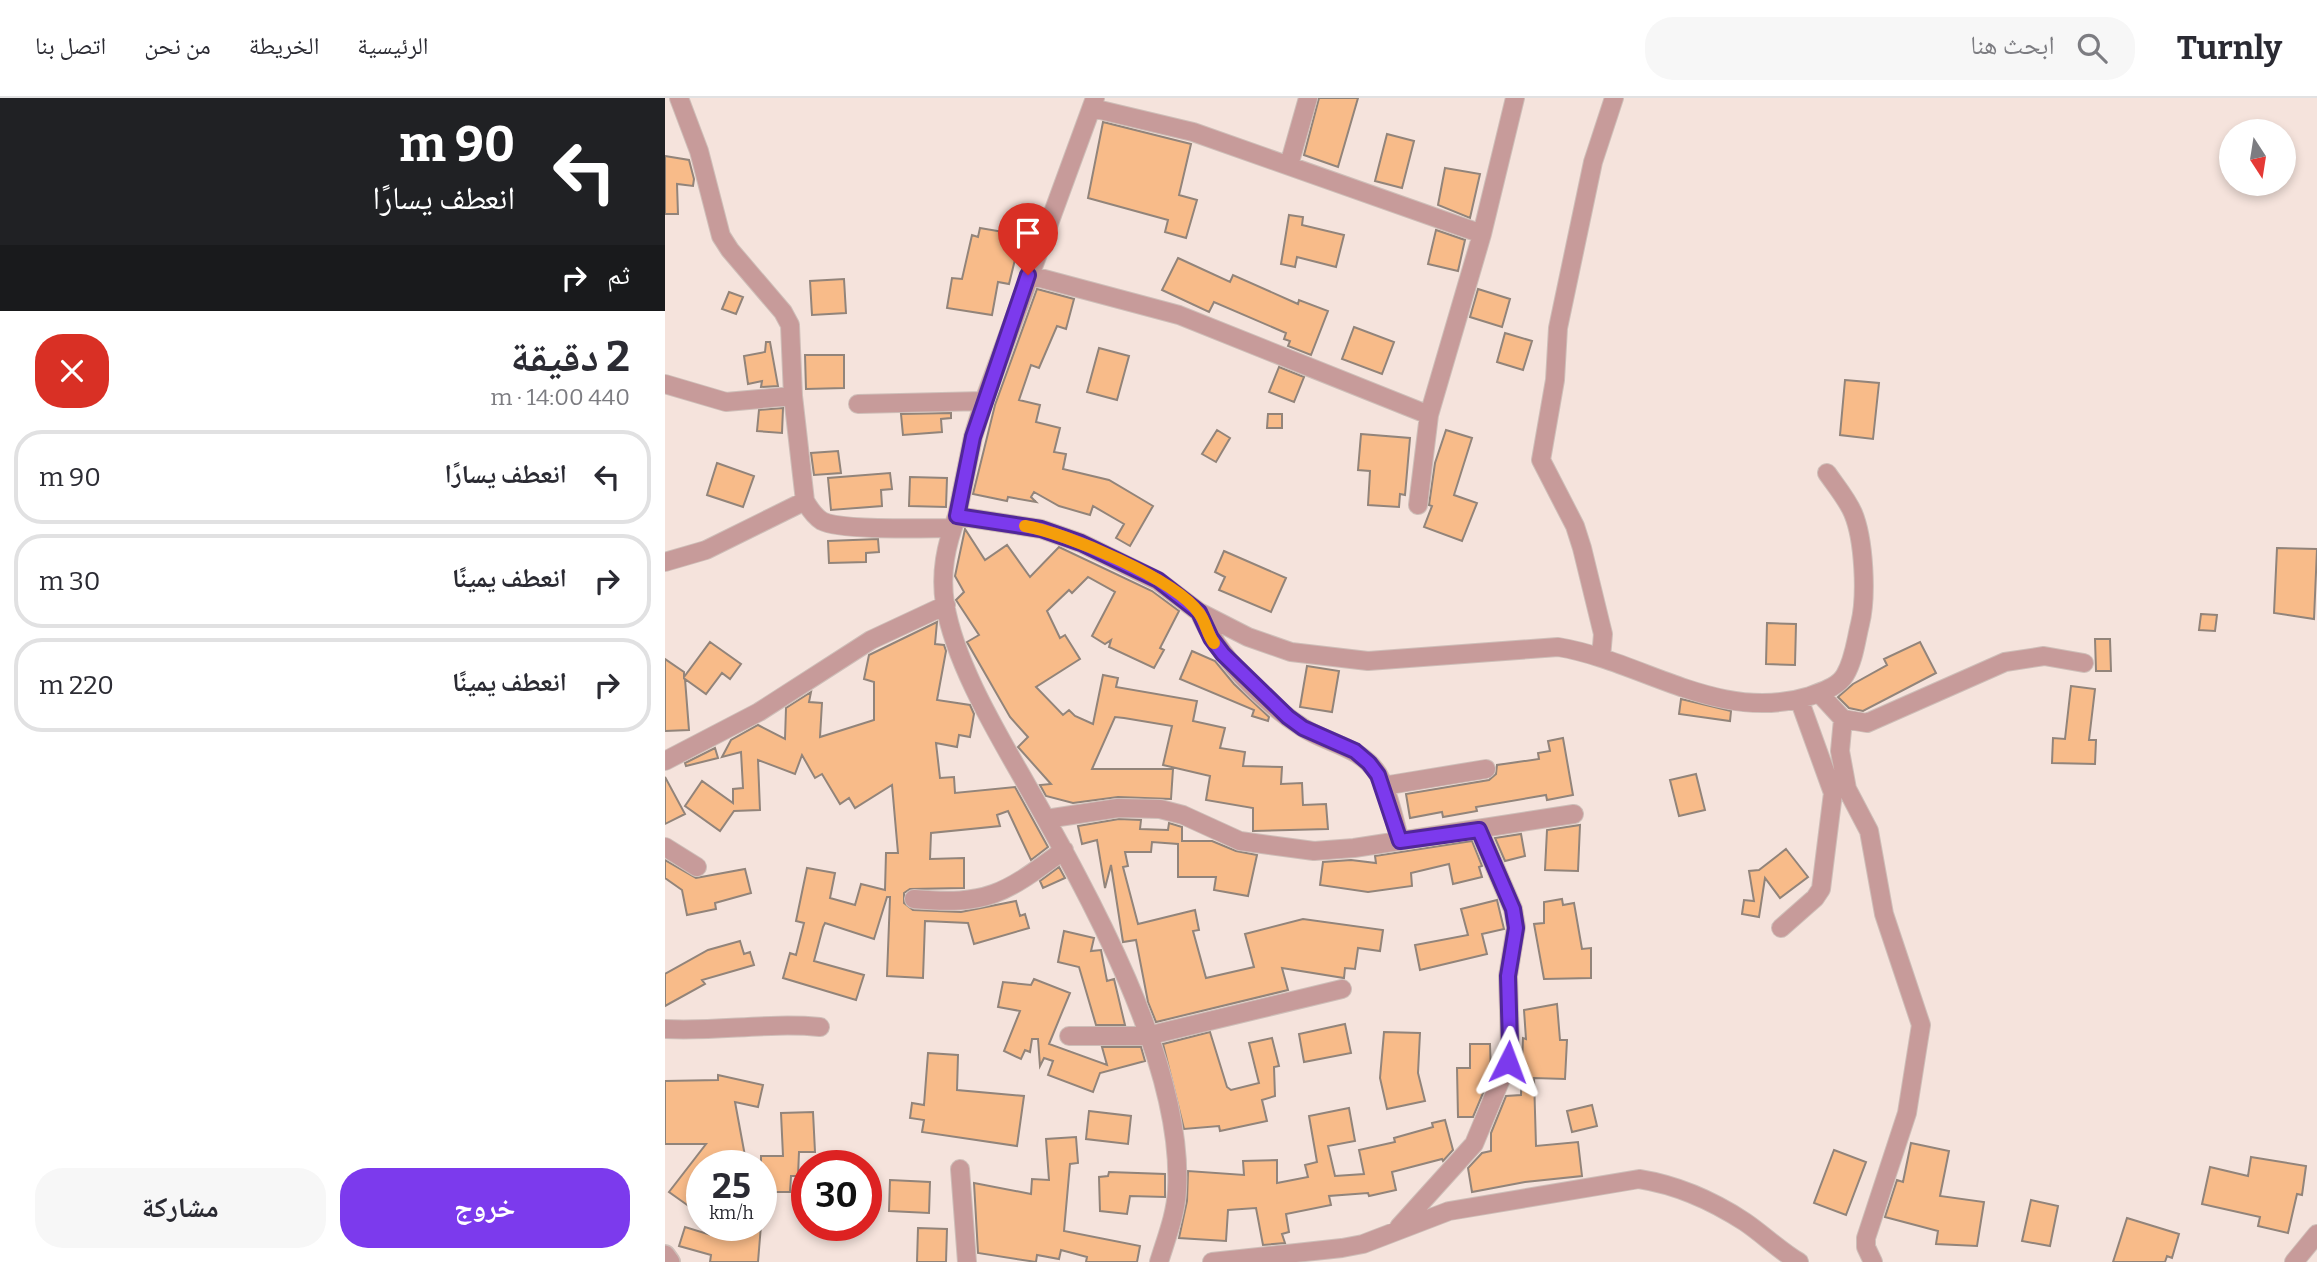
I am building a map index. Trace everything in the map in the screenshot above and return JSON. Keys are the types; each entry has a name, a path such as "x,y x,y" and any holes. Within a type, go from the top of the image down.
{"street":[{"path":"679,98 696,140 721,236 783,312 789,325 793,396 805,500 812,513 824,522 954,522 1041,529 1081,543 1158,580 1199,612 1248,637 1291,652 1330,659 1415,659 1528,647 1559,647 1584,651 1672,686 1736,701 1799,699 1834,687 1845,676 1861,618 1863,600 1858,530 1851,509 1827,473"},
{"path":"1289,164 1308,98"},
{"path":"1418,505 1429,415 1482,234 1515,98"},
{"path":"1601,658 1603,634 1582,548 1575,526 1541,460 1555,380 1558,328 1593,162 1614,98"},
{"path":"1159,1262 1174,1206 1177,1162 1167,1096 1128,982 1047,819 988,713 957,645 946,605 943,566 984,401 1028,275 1094,103 1289,164 1482,234"},
{"path":"1028,275 1179,315 1429,415"},
{"path":"665,384 726,402 793,396"},
{"path":"858,404 984,401"},
{"path":"665,562 706,550 805,500"},
{"path":"665,761 759,712 871,640 946,605"},
{"path":"1199,612 1211,638 1257,690 1303,728 1355,751 1378,775 1400,841"},
{"path":"1819,693 1843,719 1867,723 2004,662 2044,656 2084,663"},
{"path":"1781,928 1815,898 1821,888 1833,808 1833,793 1799,699"},
{"path":"1843,719 1840,751 1847,789 1869,831 1884,914 1921,1025 1907,1113 1866,1238 1866,1247 1873,1262"},
{"path":"1383,786 1486,769"},
{"path":"1047,819 1118,808 1160,808 1183,815 1240,841 1314,851 1479,830 1574,814"},
{"path":"1396,1230 1474,1144 1508,1062 1508,976 1516,928 1513,909 1479,830"},
{"path":"665,847 697,867"},
{"path":"914,899 951,902 987,899 1011,889 1063,850"},
{"path":"1069,1036 1147,1036 1342,989"},
{"path":"665,1029 710,1030 773,1024 820,1027"},
{"path":"960,1170 967,1262"},
{"path":"1212,1262 1363,1244 1449,1211 1639,1179 1666,1183 1691,1193 1745,1222 1799,1262"},
{"path":"2294,1262 2317,1234"},
{"path":"665,1255 670,1262"}],"building":[{"path":"1319,98 1358,98 1338,167 1304,155"},
{"path":"1103,122 1191,144 1179,195 1197,200 1186,238 1165,232 1168,220 1088,198"},
{"path":"1387,134 1414,141 1402,188 1375,181"},
{"path":"665,156 689,160 694,179 693,186 677,184 678,214 665,214"},
{"path":"1445,168 1480,174 1470,218 1438,205"},
{"path":"1289,215 1303,217 1302,225 1344,235 1336,267 1297,257 1295,267 1281,264"},
{"path":"980,228 1021,235 1009,284 998,282 992,315 947,308 952,278 962,279 972,235 978,237"},
{"path":"1436,230 1465,240 1458,271 1428,264"},
{"path":"1178,258 1230,282 1233,275 1298,304 1299,300 1328,311 1311,355 1288,346 1290,341 1284,339 1286,333 1214,302 1209,312 1162,290"},
{"path":"844,279 846,313 812,315 810,281"},
{"path":"1037,289 1074,299 1066,329 1057,326 1039,368 1031,365 1019,400 1040,405 1036,422 1060,428 1054,452 1066,454 1063,469 1109,480 1153,506 1130,546 1116,538 1124,524 1093,506 1090,515 1059,506 1034,492 1031,497 1036,502 1008,497 1007,501 973,494 995,405"},
{"path":"1478,289 1510,299 1502,327 1470,317"},
{"path":"729,292 743,297 736,314 722,309"},
{"path":"1354,327 1394,342 1382,374 1342,359"},
{"path":"1505,333 1532,341 1523,370 1497,362"},
{"path":"766,342 770,342 778,386 761,387 762,381 748,384 744,356 765,352"},
{"path":"1099,348 1129,356 1117,400 1087,392"},
{"path":"805,355 844,355 844,388 806,389"},
{"path":"1279,367 1304,377 1294,402 1269,392"},
{"path":"1845,380 1879,383 1873,439 1840,435"},
{"path":"783,408 782,433 757,431 759,410"},
{"path":"951,413 951,418 941,419 942,432 903,435 901,414"},
{"path":"1268,414 1282,414 1282,428 1267,428"},
{"path":"1217,430 1230,438 1216,462 1202,454"},
{"path":"1446,430 1472,438 1454,495 1477,503 1462,541 1424,527 1432,506 1429,505 1435,463"},
{"path":"1361,434 1410,438 1405,495 1400,494 1399,507 1368,505 1370,471 1358,470"},
{"path":"838,451 841,473 814,475 811,453"},
{"path":"717,463 754,476 743,507 707,495"},
{"path":"890,473 892,489 881,490 882,506 831,510 828,478"},
{"path":"910,477 947,478 946,507 909,506"},
{"path":"965,529 985,560 1007,545 1030,577 1059,547 1152,591 1179,611 1160,648 1164,650 1154,668 1109,647 1111,640 1105,644 1092,636 1115,592 1088,577 1072,593 1069,590 1047,611 1060,638 1065,635 1080,659 1036,687 1063,715 1069,710 1075,716 1093,724 1103,675 1118,678 1116,687 1197,701 1193,721 1225,728 1220,748 1245,752 1243,766 1282,767 1281,784 1302,783 1303,805 1326,804 1328,829 1253,831 1253,808 1206,800 1210,776 1163,765 1172,726 1124,718 1115,717 1092,769 1173,769 1171,799 1118,797 1073,803 1046,796 1040,785 1051,784 1018,747 1028,737 1010,717 967,642 979,635 956,600 964,592 955,576"},
{"path":"878,539 879,552 866,553 866,562 829,563 828,541"},
{"path":"2277,548 2317,549 2314,619 2274,613"},
{"path":"1224,551 1286,578 1271,612 1219,590 1225,577 1215,572"},
{"path":"2201,614 2217,615 2215,631 2199,630"},
{"path":"937,622 935,644 944,645 946,651 937,700 970,705 974,714 970,737 959,735 957,747 936,743 940,778 954,777 955,793 1015,787 1048,847 1031,860 1008,811 997,815 1000,826 931,833 930,859 964,858 964,888 910,889 904,893 904,903 913,910 961,912 1016,901 1020,916 1025,914 1029,928 974,944 968,923 925,921 923,978 887,976 890,897 887,897 874,939 825,923 823,927 814,961 864,975 856,1000 783,978 790,953 796,955 804,923 796,921 807,868 835,873 830,898 855,905 861,884 885,890 886,853 898,853 892,785 855,808 849,798 840,804 822,774 815,778 802,755 795,774 758,760 760,810 734,811 720,831 685,806 702,781 733,803 733,789 743,788 741,752 722,757 731,740 758,725 785,739 786,708 811,692 809,702 822,703 820,737 874,720 874,682 864,679 869,655"},
{"path":"1767,623 1796,624 1795,665 1766,664"},
{"path":"2095,639 2110,639 2111,671 2096,671"},
{"path":"710,642 741,664 730,679 722,673 706,694 685,679 689,730 665,731 665,659 684,672 684,677"},
{"path":"1920,642 1936,673 1863,711 1849,708 1838,697 1853,684 1887,665 1884,659"},
{"path":"1192,651 1215,661 1234,684 1269,717 1268,721 1252,716 1254,710 1180,679"},
{"path":"1307,666 1339,671 1332,712 1300,707"},
{"path":"2071,686 2095,689 2089,740 2096,740 2095,764 2052,763 2053,738 2065,739"},
{"path":"1681,699 1731,711 1730,721 1679,714"},
{"path":"1563,738 1573,795 1547,800 1546,795 1476,807 1477,811 1443,817 1442,812 1410,818 1406,794 1489,780 1496,774 1497,765 1539,759 1538,753 1550,751 1548,741"},
{"path":"715,748 718,758 686,766 685,763"},
{"path":"1696,774 1705,810 1679,816 1670,780"},
{"path":"665,777 685,814 665,824"},
{"path":"1119,819 1141,820 1140,829 1168,830 1169,823 1182,827 1182,841 1212,841 1236,851 1257,855 1248,896 1214,890 1216,877 1178,877 1178,844 1152,842 1151,852 1125,852 1128,866 1123,867 1138,924 1195,910 1199,930 1193,931 1206,978 1254,967 1245,934 1303,919 1383,930 1380,951 1358,948 1355,969 1345,968 1344,978 1282,968 1288,990 1156,1022 1148,1002 1136,940 1123,942 1111,865 1105,888 1097,840 1082,844 1078,826"},
{"path":"1580,825 1578,871 1545,870 1547,830"},
{"path":"1521,834 1525,856 1505,861 1495,838"},
{"path":"1472,841 1482,866 1479,867 1482,877 1453,884 1449,864 1411,873 1412,886 1368,892 1320,885 1323,862 1351,860 1376,863 1375,856"},
{"path":"1786,849 1808,877 1780,898 1765,878 1759,917 1742,914 1744,900 1754,901 1749,871 1759,870"},
{"path":"665,860 696,878 745,869 751,893 715,903 716,909 687,915 682,890 665,878"},
{"path":"1059,867 1065,878 1043,888 1040,881"},
{"path":"1562,899 1563,905 1574,903 1582,949 1591,948 1591,978 1544,979 1534,924 1544,923 1544,902"},
{"path":"1497,900 1504,929 1482,934 1487,954 1420,970 1415,945 1468,935 1461,909"},
{"path":"1064,931 1094,938 1091,951 1101,950 1107,981 1114,979 1125,1025 1096,1025 1079,967 1058,962"},
{"path":"740,941 744,954 750,952 754,965 702,980 705,984 665,1006 665,974 708,950"},
{"path":"1034,979 1070,993 1049,1044 1107,1065 1102,1047 1141,1047 1145,1061 1100,1073 1093,1092 1048,1075 1053,1061 1044,1058 1040,1066 1038,1039 1032,1039 1030,1052 1025,1050 1021,1059 1004,1051 1020,1011 998,1007 1003,982 1031,985"},
{"path":"1557,1004 1560,1040 1567,1040 1565,1079 1534,1078 1536,1146 1578,1142 1582,1176 1525,1182 1472,1192 1468,1168 1482,1153 1491,1151 1491,1133 1506,1096 1521,1095 1523,1038 1526,1039 1524,1010"},
{"path":"1345,1024 1351,1053 1304,1062 1299,1034"},
{"path":"1210,1032 1227,1087 1231,1090 1259,1083 1249,1043 1272,1038 1279,1066 1274,1067 1275,1096 1262,1100 1267,1121 1220,1131 1219,1126 1184,1129 1163,1044"},
{"path":"1384,1032 1420,1033 1418,1073 1425,1101 1387,1109 1380,1078"},
{"path":"1470,1044 1490,1044 1491,1074 1473,1117 1458,1117 1457,1068 1470,1068"},
{"path":"928,1053 958,1055 957,1090 1024,1096 1017,1146 922,1132 924,1120 910,1118 912,1103 924,1105"},
{"path":"718,1075 763,1085 758,1107 735,1102 744,1150 701,1150 706,1144 665,1144 665,1081 718,1080"},
{"path":"1592,1105 1597,1126 1572,1132 1567,1111"},
{"path":"1349,1108 1355,1141 1328,1146 1335,1176 1364,1174 1359,1150 1395,1142 1394,1138 1433,1127 1432,1123 1445,1120 1453,1150 1443,1161 1442,1159 1392,1172 1396,1190 1369,1196 1368,1193 1329,1196 1331,1205 1286,1214 1289,1232 1282,1234 1285,1243 1263,1245 1256,1208 1228,1210 1226,1241 1179,1238 1187,1201 1188,1171 1244,1175 1243,1161 1277,1160 1277,1183 1308,1177 1305,1165 1317,1162 1309,1116"},
{"path":"1089,1111 1131,1116 1128,1144 1086,1139"},
{"path":"813,1112 815,1150 791,1150 790,1192 777,1192 777,1156 783,1156 781,1113"},
{"path":"1076,1137 1078,1163 1070,1164 1064,1231 1140,1246 1137,1262 1086,1262 1087,1257 1061,1250 1059,1259 1037,1255 1036,1262 978,1253 974,1183 1031,1194 1032,1179 1049,1180 1046,1139"},
{"path":"1911,1143 1949,1151 1940,1196 1984,1202 1977,1246 1936,1244 1938,1231 1885,1217 1897,1180 1903,1182"},
{"path":"1834,1150 1866,1162 1846,1215 1814,1203"},
{"path":"2251,1157 2306,1166 2302,1195 2297,1194 2288,1233 2258,1226 2260,1217 2202,1204 2210,1167 2248,1176"},
{"path":"686,1170 686,1204 669,1192"},
{"path":"1109,1172 1165,1174 1165,1197 1130,1196 1127,1214 1100,1211 1099,1177 1108,1176"},
{"path":"890,1180 930,1182 929,1213 889,1211"},
{"path":"2031,1200 2058,1206 2050,1246 2022,1241"},
{"path":"2127,1218 2179,1234 2172,1258 2167,1256 2165,1262 2113,1262"},
{"path":"685,1227 686,1241 760,1241 758,1262 710,1262 711,1255 679,1246"},
{"path":"918,1228 947,1229 946,1262 917,1262"}],"slow traffic":[{"path":"1025,526 1081,543 1158,580 1199,612 1214,643"}],"route":[{"path":"1028,275 973,437 957,516 1041,529 1081,543 1158,580 1199,612 1211,638 1223,654 1257,690 1288,717 1303,728 1355,751 1369,763 1383,786 1400,841 1479,830 1513,909 1516,928 1507,989 1510,1044 1508,1062"}]}
